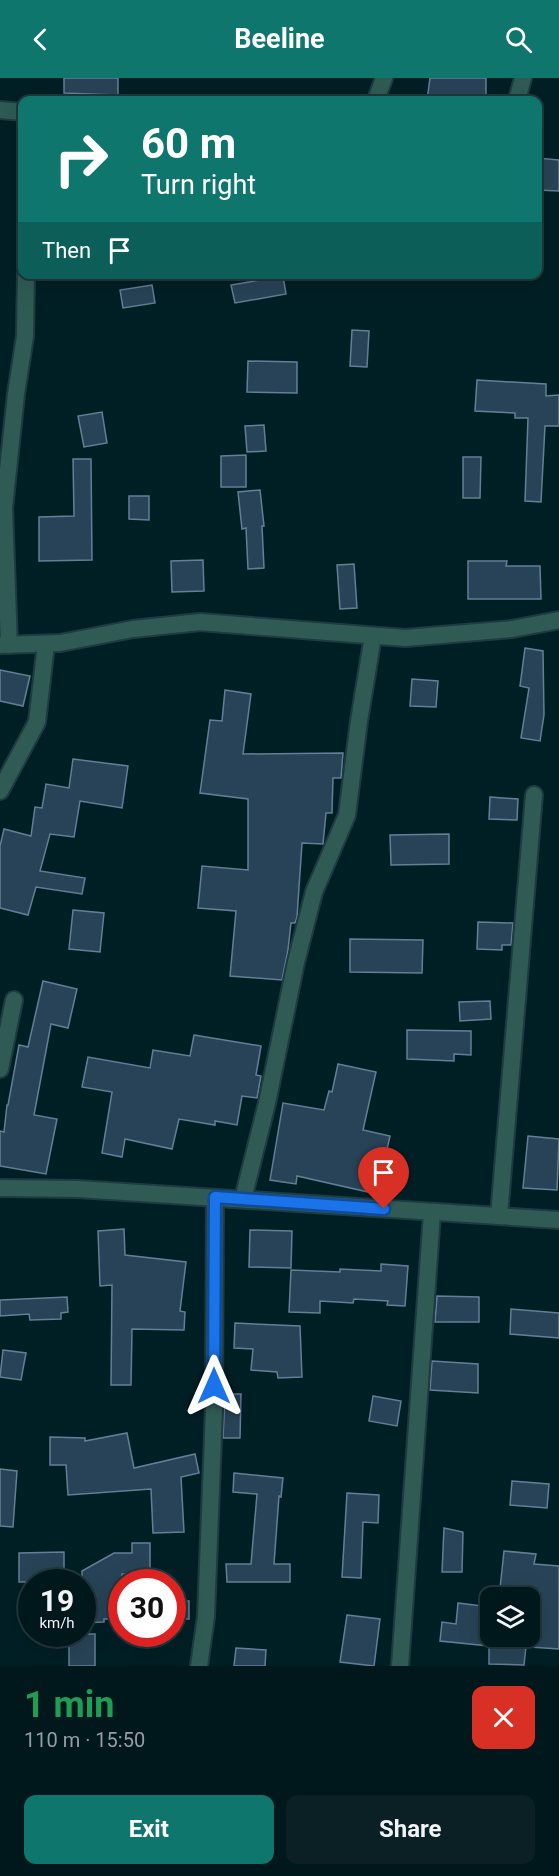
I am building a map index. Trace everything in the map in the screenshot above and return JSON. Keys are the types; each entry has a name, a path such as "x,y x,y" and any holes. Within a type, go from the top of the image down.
{"street":[{"path":"377,96 384,78"},
{"path":"518,96 523,78"},
{"path":"0,110 18,112"},
{"path":"26,279 25,336 16,394 4,508 4,645 60,643 133,629 200,622 405,638 500,630 559,620"},
{"path":"243,1199 314,892 347,815 373,636"},
{"path":"0,791 37,722 46,644"},
{"path":"499,1216 534,795"},
{"path":"0,1069 14,1000"},
{"path":"0,1188 78,1189 559,1220"},
{"path":"199,1666 206,1616 214,1410 215,1197"},
{"path":"400,1666 432,1213"}],"building":[{"path":"64,78 118,78 118,95 64,93"},
{"path":"430,78 486,78 486,96 428,96"},
{"path":"542,158 559,160 559,191 542,190"},
{"path":"266,279 284,279 286,294 235,303 231,285"},
{"path":"152,285 155,303 123,308 120,290"},
{"path":"352,330 369,331 367,367 350,366"},
{"path":"248,361 297,362 297,393 247,392"},
{"path":"477,380 546,384 546,396 559,395 559,426 545,426 541,502 525,501 528,418 515,418 515,413 475,411"},
{"path":"102,412 107,443 84,447 78,416"},
{"path":"264,425 266,451 247,452 245,426"},
{"path":"246,455 246,487 221,487 221,456"},
{"path":"463,457 481,457 480,498 463,498"},
{"path":"73,459 91,459 92,560 39,561 39,517 74,516"},
{"path":"260,490 264,526 262,526 264,568 248,569 246,528 242,529 238,492"},
{"path":"129,496 149,496 149,520 129,519"},
{"path":"203,560 204,591 172,592 171,561"},
{"path":"468,561 507,561 506,566 540,566 541,599 468,599"},
{"path":"354,564 357,608 340,609 337,565"},
{"path":"525,648 543,651 544,715 540,741 521,738 529,688 520,686"},
{"path":"0,670 30,676 23,706 0,701"},
{"path":"412,679 438,681 436,707 410,706"},
{"path":"225,690 251,694 243,754 343,753 341,778 333,778 332,813 326,813 323,844 302,843 297,917 295,923 291,923 282,980 230,976 236,911 198,908 202,866 248,870 248,799 200,793 210,720 222,721"},
{"path":"73,759 128,766 122,808 80,801 74,837 50,834 40,871 85,878 82,894 36,887 28,915 0,908 0,846 4,829 31,836 35,807 42,808 46,784 69,788"},
{"path":"490,797 518,799 517,820 489,819"},
{"path":"449,834 449,864 391,865 390,835"},
{"path":"73,910 104,913 100,952 69,949"},
{"path":"478,922 513,923 511,945 502,945 502,950 477,949"},
{"path":"350,939 423,940 422,973 350,972"},
{"path":"43,981 77,989 68,1028 51,1024 34,1115 57,1119 46,1174 0,1166 0,1131 4,1132 19,1045 28,1047"},
{"path":"490,1001 491,1019 460,1021 459,1002"},
{"path":"407,1030 471,1031 471,1055 454,1054 454,1061 407,1059"},
{"path":"194,1035 261,1046 256,1075 261,1076 257,1098 242,1096 237,1125 215,1121 215,1125 179,1119 172,1149 125,1139 122,1157 102,1153 112,1092 82,1087 88,1057 150,1068 153,1050 190,1056"},
{"path":"338,1064 376,1072 363,1130 390,1136 377,1194 297,1176 296,1184 270,1180 283,1103 324,1110 329,1091 332,1092"},
{"path":"528,1136 559,1139 557,1190 523,1188"},
{"path":"124,1229 125,1255 186,1262 180,1311 185,1312 184,1330 132,1329 131,1385 111,1385 112,1285 100,1286 98,1231"},
{"path":"250,1230 292,1231 291,1268 249,1267"},
{"path":"381,1264 408,1266 405,1306 387,1305 388,1301 354,1299 353,1303 320,1301 320,1313 289,1312 291,1270 381,1271"},
{"path":"437,1296 479,1297 479,1322 435,1322"},
{"path":"67,1297 68,1312 61,1313 61,1319 30,1320 29,1314 0,1316 0,1300"},
{"path":"511,1309 559,1313 559,1338 510,1334"},
{"path":"235,1323 300,1326 302,1377 278,1378 277,1372 251,1370 253,1349 234,1348"},
{"path":"3,1350 26,1353 21,1380 0,1377"},
{"path":"432,1361 478,1364 478,1393 430,1390"},
{"path":"225,1394 241,1394 240,1438 223,1438"},
{"path":"373,1396 401,1401 397,1426 369,1421"},
{"path":"127,1433 134,1468 195,1454 199,1473 181,1477 184,1532 153,1533 151,1489 68,1495 66,1465 50,1465 50,1437 85,1438 85,1441"},
{"path":"0,1469 17,1471 13,1527 0,1526"},
{"path":"234,1473 283,1478 281,1497 279,1496 274,1564 290,1564 290,1582 227,1582 226,1564 251,1564 257,1494 233,1492"},
{"path":"512,1481 549,1484 547,1508 510,1505"},
{"path":"347,1493 379,1495 378,1523 363,1522 361,1578 342,1577"},
{"path":"444,1528 463,1532 462,1572 442,1572"},
{"path":"132,1543 150,1543 150,1569 108,1569 108,1619 104,1619 104,1622 96,1622 96,1569 86,1569 114,1553 132,1553"},
{"path":"504,1551 536,1554 534,1564 559,1566 559,1649 530,1647 540,1647 540,1587 500,1587"},
{"path":"64,1552 64,1569 19,1569 19,1553"},
{"path":"186,1601 189,1601 189,1619 186,1619"},
{"path":"458,1603 480,1606 480,1645 440,1641 442,1622 456,1624"},
{"path":"347,1615 380,1619 374,1666 340,1662"},
{"path":"69,1647 95,1647 95,1666 69,1666"},
{"path":"489,1647 526,1647 524,1665 489,1664"},
{"path":"236,1648 266,1650 265,1666 234,1666"}],"route":[{"path":"214,1386 215,1197 384,1209"}]}
